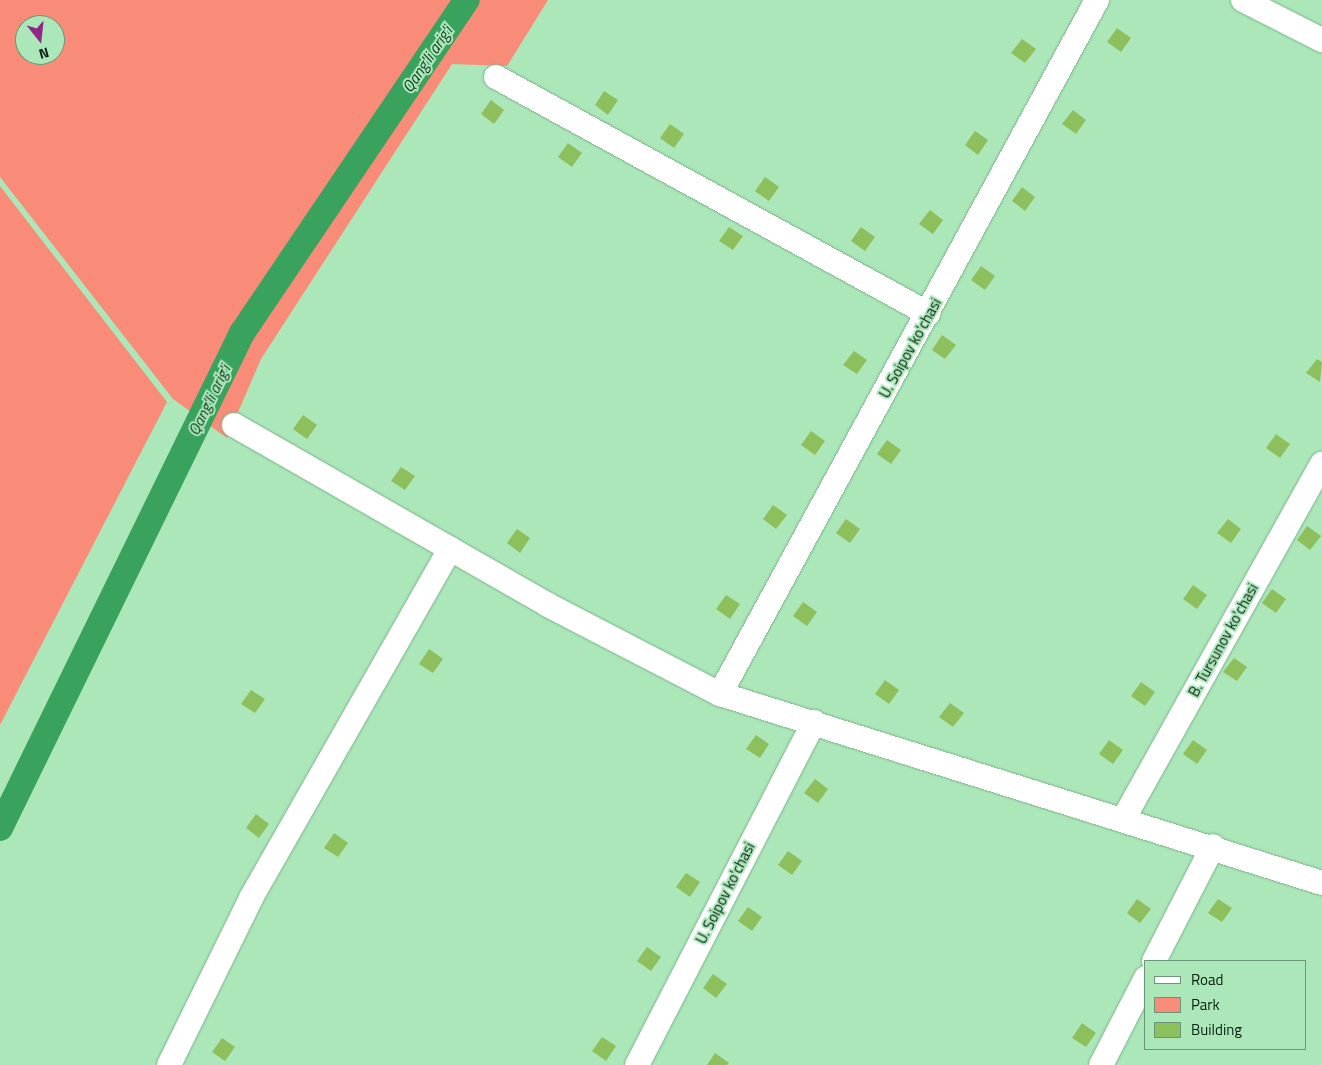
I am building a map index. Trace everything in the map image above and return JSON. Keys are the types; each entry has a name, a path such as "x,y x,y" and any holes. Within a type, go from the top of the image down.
{"street":[{"name":"U. Soipov ko'chasi","path":"720,694 1097,0"},
{"path":"1243,0 1322,40"},
{"path":"496,77 928,314"},
{"path":"234,425 450,549 720,694 1124,818 1322,882"},
{"name":"B. Tursunov ko'chasi","path":"1124,818 1322,463"},
{"path":"169,1065 252,898 450,549"},
{"name":"U. Soipov ko'chasi","path":"637,1065 814,722"},
{"path":"1155,960 1213,846"},
{"path":"1101,1065 1144,982"}],"green space":[{"path":"0,0 548,0 507,66 452,64 261,359 227,438 173,399 0,177"},
{"path":"0,186 167,402 0,725"}],"building":[{"path":"1117,28 1131,38 1121,52 1107,42"},
{"path":"1022,39 1036,49 1025,63 1011,53"},
{"path":"604,91 618,100 608,115 595,105"},
{"path":"491,100 504,110 494,124 481,114"},
{"path":"1073,110 1086,120 1076,134 1062,124"},
{"path":"670,124 684,134 674,148 660,138"},
{"path":"975,131 988,140 978,155 965,145"},
{"path":"568,143 582,153 572,167 558,157"},
{"path":"765,177 779,187 769,201 755,191"},
{"path":"1022,187 1035,197 1025,211 1012,201"},
{"path":"930,210 943,220 933,234 919,224"},
{"path":"729,227 743,236 733,250 719,241"},
{"path":"861,227 875,237 865,251 851,241"},
{"path":"981,266 995,276 985,290 971,280"},
{"path":"942,335 956,345 945,359 932,350"},
{"path":"854,351 867,360 857,374 843,365"},
{"path":"1317,359 1322,362 1320,382 1306,373"},
{"path":"303,415 317,425 307,439 293,429"},
{"path":"811,431 825,441 815,455 801,445"},
{"path":"1276,434 1290,444 1280,458 1266,448"},
{"path":"887,440 901,450 891,464 877,454"},
{"path":"401,467 415,476 405,490 391,481"},
{"path":"773,505 787,515 776,529 763,519"},
{"path":"846,519 860,529 850,543 836,533"},
{"path":"1228,519 1241,529 1231,543 1217,533"},
{"path":"1307,526 1321,536 1310,550 1297,540"},
{"path":"517,529 530,538 520,553 507,543"},
{"path":"1193,585 1207,595 1197,609 1183,599"},
{"path":"1272,589 1286,599 1276,613 1262,603"},
{"path":"726,595 740,604 730,619 716,609"},
{"path":"803,602 817,612 807,626 793,616"},
{"path":"429,649 443,659 433,673 419,664"},
{"path":"1234,658 1247,667 1237,681 1223,672"},
{"path":"885,680 899,690 889,704 875,694"},
{"path":"1141,682 1155,692 1145,706 1131,696"},
{"path":"251,690 265,699 255,713 241,704"},
{"path":"950,703 964,713 953,727 939,717"},
{"path":"756,735 769,744 760,758 746,749"},
{"path":"1109,740 1123,750 1113,764 1099,754"},
{"path":"1193,740 1207,750 1197,764 1183,754"},
{"path":"815,779 828,789 818,803 804,793"},
{"path":"256,814 269,824 259,838 246,828"},
{"path":"334,833 348,843 338,857 324,848"},
{"path":"788,851 802,861 792,875 778,865"},
{"path":"686,873 700,882 690,897 676,887"},
{"path":"1137,899 1151,909 1140,923 1127,913"},
{"path":"1218,899 1232,908 1222,922 1208,913"},
{"path":"748,907 762,917 752,931 738,921"},
{"path":"647,947 661,957 651,971 637,961"},
{"path":"713,974 727,984 716,998 703,988"},
{"path":"1082,1023 1096,1033 1086,1047 1072,1038"},
{"path":"602,1037 616,1046 606,1061 592,1051"},
{"path":"222,1038 235,1047 225,1061 212,1052"},
{"path":"715,1053 729,1063 727,1065 707,1065"}],"waterway":[{"name":"Qang'li arig'i","path":"0,828 242,333 467,0"}]}
